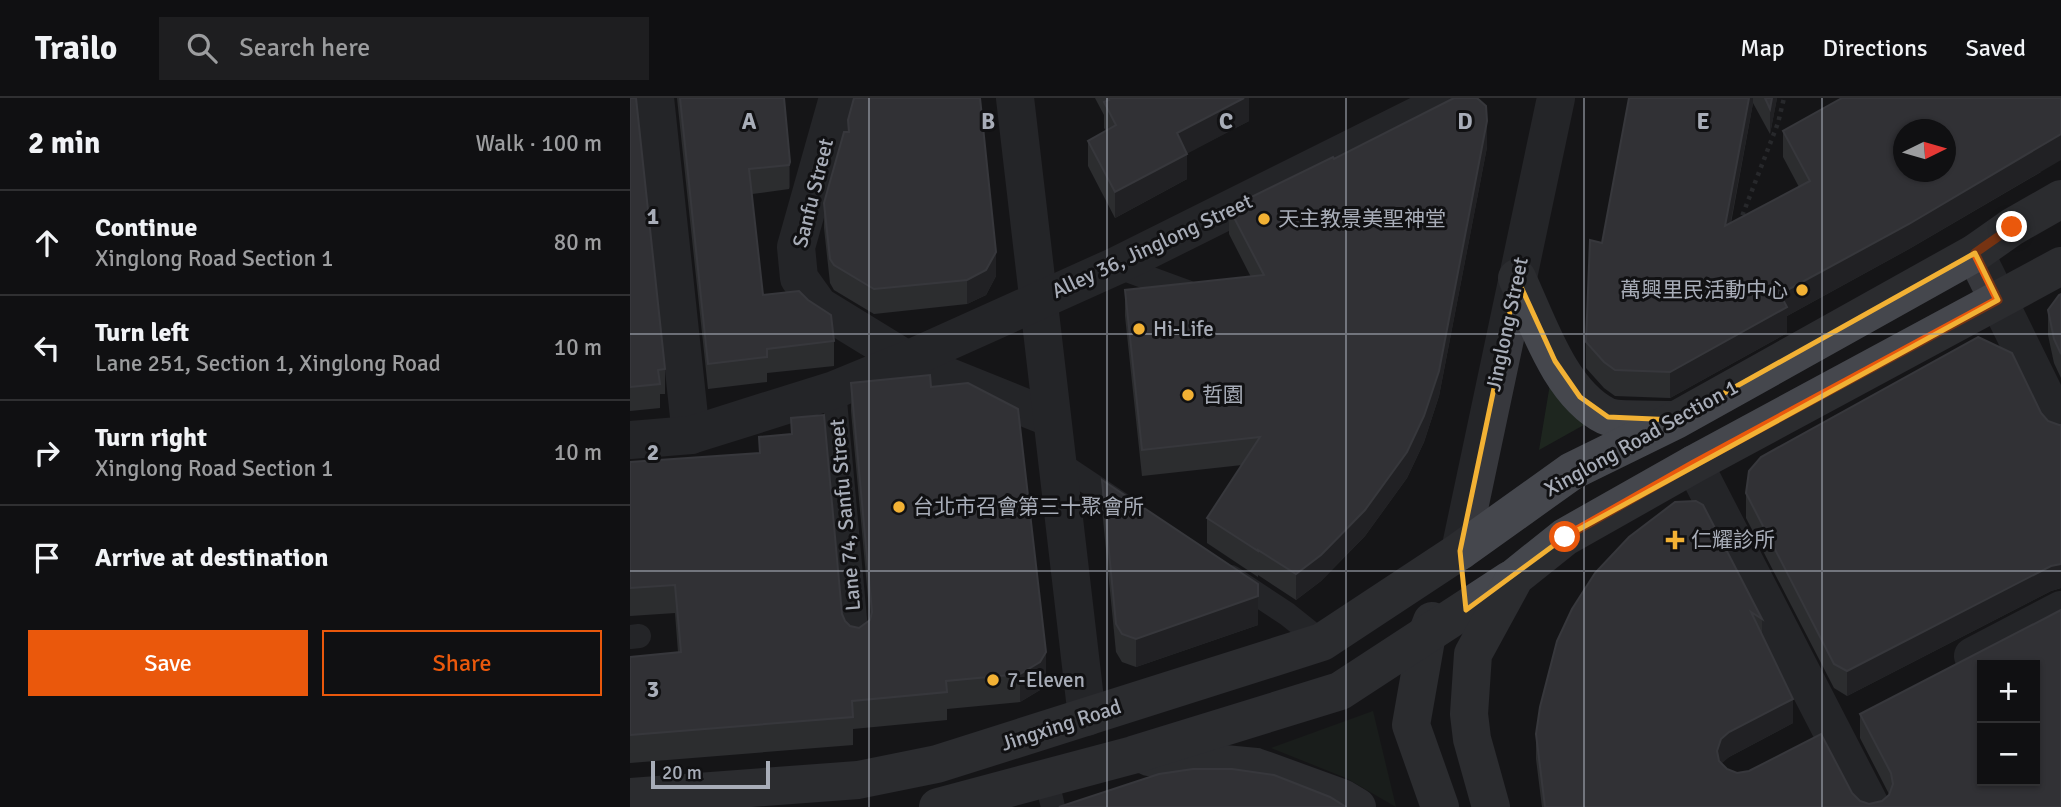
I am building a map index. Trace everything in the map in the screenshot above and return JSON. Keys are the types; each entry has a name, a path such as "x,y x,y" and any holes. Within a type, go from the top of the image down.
{"main road":[{"name":"Xinglong Road Section 1","path":"1460,551 1572,471 1676,420 1975,253 2012,227 2061,200"},
{"path":"1473,654 1515,577 1565,537 1694,464 2061,266"},
{"path":"1517,278 1555,361 1580,397 1608,418 1676,420"},
{"path":"1460,551 1473,654 1469,714 1472,739 1491,807"},
{"path":"1440,807 1411,725 1426,634 1460,551"},
{"name":"Jingxing Road","path":"630,797 858,780 937,764 1322,642 1460,551"},
{"name":"Jingxing Road","path":"939,807 1050,792 1133,755 1339,691 1515,577"},
{"path":"1133,755 1255,767 1342,798 1357,807"}],"street":[{"path":"655,98 691,435"},
{"name":"Sanfu Street","path":"838,98 796,247 799,278 819,306 907,360 1051,418"},
{"path":"1015,98 1087,717"},
{"name":"Alley 36, Jinglong Street","path":"630,440 691,435 834,390 907,360 1116,266 1453,98"},
{"name":"Jinglong Street","path":"1460,551 1556,98"},
{"path":"1975,253 2061,428"},
{"path":"1694,464 1871,807"},
{"path":"1940,673 2061,610"},
{"path":"1797,747 1868,711"}],"lane":[{"path":"1116,266 1187,292"},
{"name":"Lane 74, Sanfu Street","path":"834,390 857,641"},
{"path":"1056,461 1148,522"},
{"path":"1206,561 1287,614 1322,642"}],"path":[{"path":"1747,232 1741,219 1784,98"}],"highlighted area":[{"path":"1975,253 1998,300 1565,537 1466,610 1460,551 1517,278 1555,361 1580,397 1608,417 1676,420"}],"shaded area":[{"path":"1551,378 1591,421 1539,450"},
{"path":"1373,711 1396,807 1346,778 1271,748"}],"building":[{"path":"630,98 636,98 665,369 658,370 660,384 630,387"},
{"path":"680,98 784,98 789,165 749,169 763,295 799,291 831,315 834,341 767,349 767,357 708,364"},
{"path":"854,98 980,98 996,252 986,270 967,280 874,289 834,265 830,259 824,203 844,132 849,132 848,120"},
{"path":"1108,98 1244,98 1177,133 1187,154 1115,192 1088,141 1116,125 1104,102 1109,100"},
{"path":"1454,98 1477,98 1486,106 1487,121 1439,371 1424,416 1407,452 1365,510 1321,555 1296,574 1207,518 1260,437 1142,450 1125,290 1264,275 1229,208"},
{"path":"1629,98 1749,98 1725,226 1810,181 1783,131 1842,98 2061,98 2061,134 1909,224 1780,294 1787,307 1670,372 1615,370 1586,342 1590,240 1602,243"},
{"path":"1765,98 1772,98 1770,109"},
{"path":"2061,294 2061,354 2054,339 2048,310"},
{"path":"1978,337 2012,353 2041,413 2048,421 2061,425 2061,564 2051,566 1847,671 1834,664 1746,493 1749,471 1761,457"},
{"path":"930,375 931,387 968,383 1018,409 1046,652 1040,662 1020,674 946,681 947,692 852,701 853,717 630,735 630,657 681,652 675,585 630,588 630,462 760,453 759,437 792,434 791,418 824,415 842,614 850,626 859,628 870,620 872,612 851,383"},
{"path":"1102,480 1258,584 1258,596 1136,639 1122,634 1116,624"},
{"path":"1696,501 1703,505 1762,619 1751,612 1793,699 1729,732 1721,739 1717,751 1719,761 1727,769 1737,773 1749,771 1821,734 1852,793 1860,801 1869,804 1882,801 1889,795 1893,784 1891,773 1860,714 2061,610 2061,807 1545,807 1536,734 1557,641 1572,609 1595,573 1629,537 1675,502"},
{"path":"1193,769 1232,769 1274,775 1330,797 1346,807 1059,807 1159,774"}],"place":[{"name":"天主教景美聖神堂","path":"1264,219"},
{"name":"萬興里民活動中心","path":"1802,290"},
{"name":"Hi-Life","path":"1139,329"},
{"name":"哲園","path":"1188,395"},
{"name":"台北市召會第三十聚會所","path":"899,507"},
{"name":"仁耀診所","path":"1675,540"},
{"name":"7-Eleven","path":"993,680"}],"route":[{"path":"1565,537 1998,300 1975,253 2012,227"}]}
